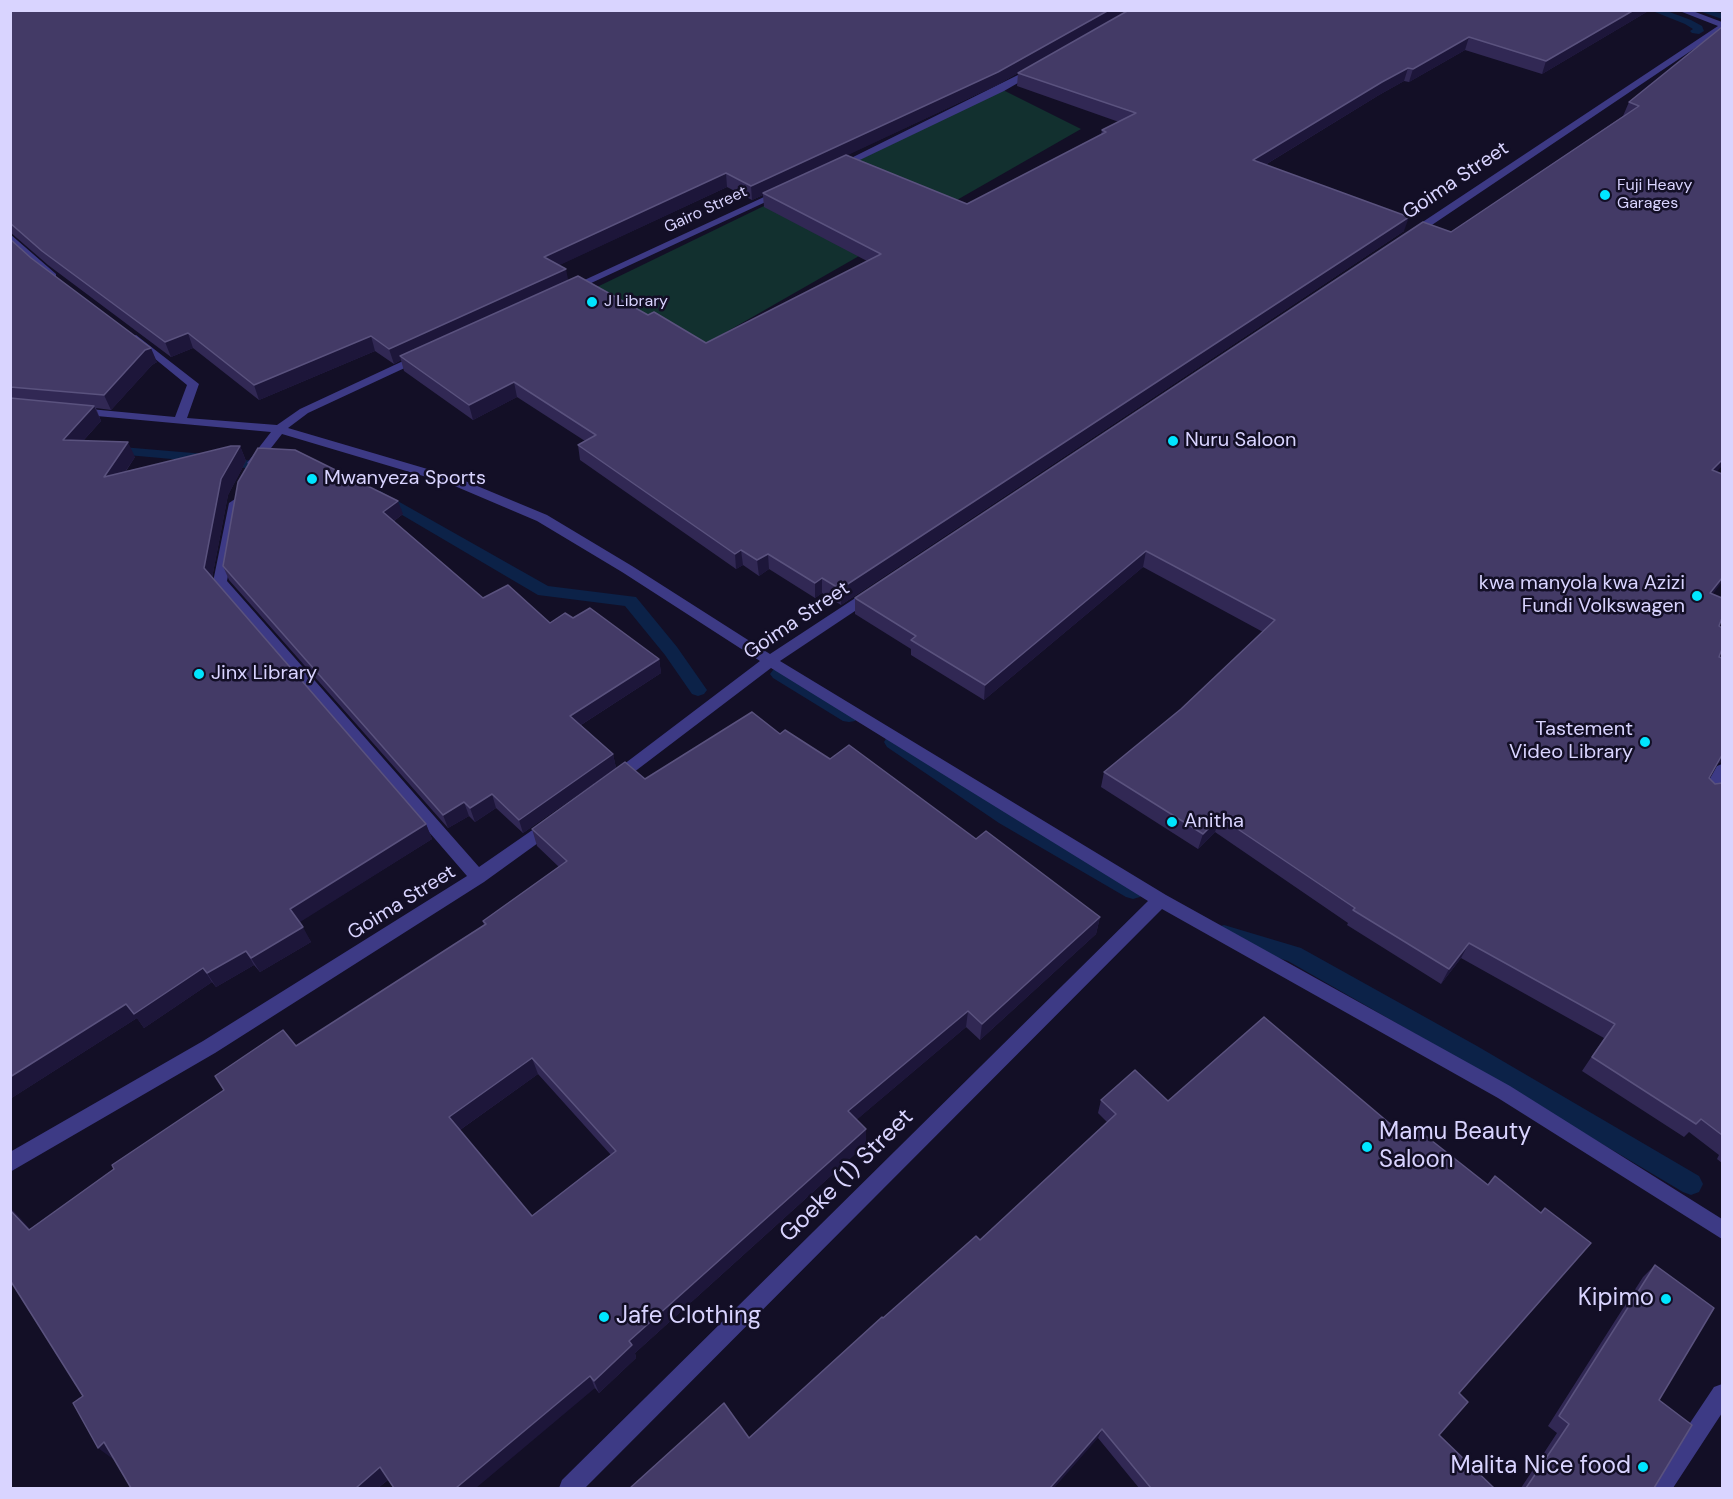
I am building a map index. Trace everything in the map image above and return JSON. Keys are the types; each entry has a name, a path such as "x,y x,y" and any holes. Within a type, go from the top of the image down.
{"street":[{"path":"1681,10 1722,26"},
{"name":"Goima Street","path":"1395,245 1722,26"},
{"path":"830,170 1001,89 1041,66"},
{"name":"Gairo Street","path":"555,296 788,189"},
{"path":"10,237 61,283"},
{"path":"124,330 193,384 180,420"},
{"path":"428,353 304,411 279,429 244,480 237,495 220,582 478,878"},
{"path":"67,411 279,429 454,481 542,518 1160,900 1504,1092 1722,1230"},
{"name":"Goima Street","path":"607,785 770,661 879,589"},
{"path":"1709,793 1722,770"},
{"name":"Goima Street","path":"10,1162 209,1047 478,878 561,818"},
{"name":"Goeke (1) Street","path":"570,1488 1160,900"},
{"path":"1660,1488 1722,1395"}],"green space":[{"path":"1003,90 1081,129 700,347 597,287"}],"building":[{"path":"10,10 1109,10 998,72 751,186 726,173 544,257 566,269 389,349 371,336 254,385 188,333 165,342 42,251 10,223"},
{"path":"1129,10 1634,10 1546,61 1469,37 1413,69 1408,68 1382,82 1253,160 1409,217 840,589 822,578 815,583 768,554 757,560 741,550 735,554 578,445 596,435 514,382 469,405 400,356 578,276 648,315 654,312 706,343 881,254 763,193 846,155 967,204 1106,132 1102,130 1136,113 1018,73"},
{"path":"1722,27 1722,460 1712,470 1722,474 1722,578 1710,593 1722,598 1722,618 1719,626 1722,628 1722,649 1719,657 1722,658 1722,755 1709,778 1715,784 1722,783 1722,1135 1701,1119 1696,1124 1592,1057 1615,1024 1469,943 1449,969 1353,910 1355,908 1220,817 1203,834 1104,772 1181,709 1275,620 1146,551 985,685 911,640 916,636 855,598 1423,222 1451,232 1639,106 1629,102"},
{"path":"10,239 31,258 151,348 145,350 104,395 10,387"},
{"path":"10,398 94,406 63,440 128,442 104,477 231,446 240,446 221,479 204,568 426,824 290,909 303,927 251,958 246,951 207,973 203,968 134,1014 126,1004 10,1077"},
{"path":"258,448 295,450 398,501 383,512 483,598 508,585 550,623 565,613 573,618 590,608 659,659 570,716 613,754 519,820 492,794 470,808 464,802 443,815 223,566 238,482"},
{"path":"752,712 780,734 785,730 830,759 849,745 976,839 986,831 1100,917 982,1024 968,1011 848,1111 866,1129 629,1341 632,1345 594,1381 590,1376 456,1488 394,1488 380,1467 356,1488 131,1488 104,1442 98,1448 73,1403 83,1396 10,1280 10,1210 29,1230 114,1169 112,1165 224,1090 215,1076 283,1030 296,1046 486,924 483,921 567,861 532,829 625,762 645,779","holes":["532,1058 616,1151 532,1216 449,1117"]},
{"path":"1264,1017 1408,1139 1417,1129 1488,1185 1495,1176 1541,1213 1545,1208 1591,1243 1459,1393 1468,1402 1439,1435 1494,1488 1151,1488 1102,1429 1050,1488 630,1488 724,1403 749,1438 882,1317 976,1236 980,1240 1116,1114 1101,1100 1135,1070 1168,1101"},
{"path":"1655,1265 1714,1308 1659,1400 1692,1425 1654,1488 1526,1488 1569,1424 1559,1416"}],"waterway":[{"path":"1654,10 1699,28 1699,31 1695,31"},
{"path":"1705,10 1722,16"},
{"path":"110,450 205,458 252,465 273,462"},
{"path":"380,496 544,591 630,601 671,651 698,690"},
{"path":"779,674 849,716"},
{"path":"893,742 1006,818 1133,891"},
{"path":"1224,933 1294,954 1469,1053 1691,1184"}],"place":[{"name":"Fuji Heavy Garages","path":"1605,195"},
{"name":"J Library","path":"592,302"},
{"name":"Nuru Saloon","path":"1173,441"},
{"name":"Mwanyeza Sports","path":"312,479"},
{"name":"kwa manyola kwa Azizi Fundi Volkswagen","path":"1697,596"},
{"name":"Jinx Library","path":"199,674"},
{"name":"Tastement Video Library","path":"1645,742"},
{"name":"Anitha","path":"1172,822"},
{"name":"Mamu Beauty Saloon","path":"1367,1147"},
{"name":"Kipimo","path":"1666,1299"},
{"name":"Jafe Clothing","path":"604,1317"},
{"name":"Malita Nice food","path":"1643,1467"}]}
